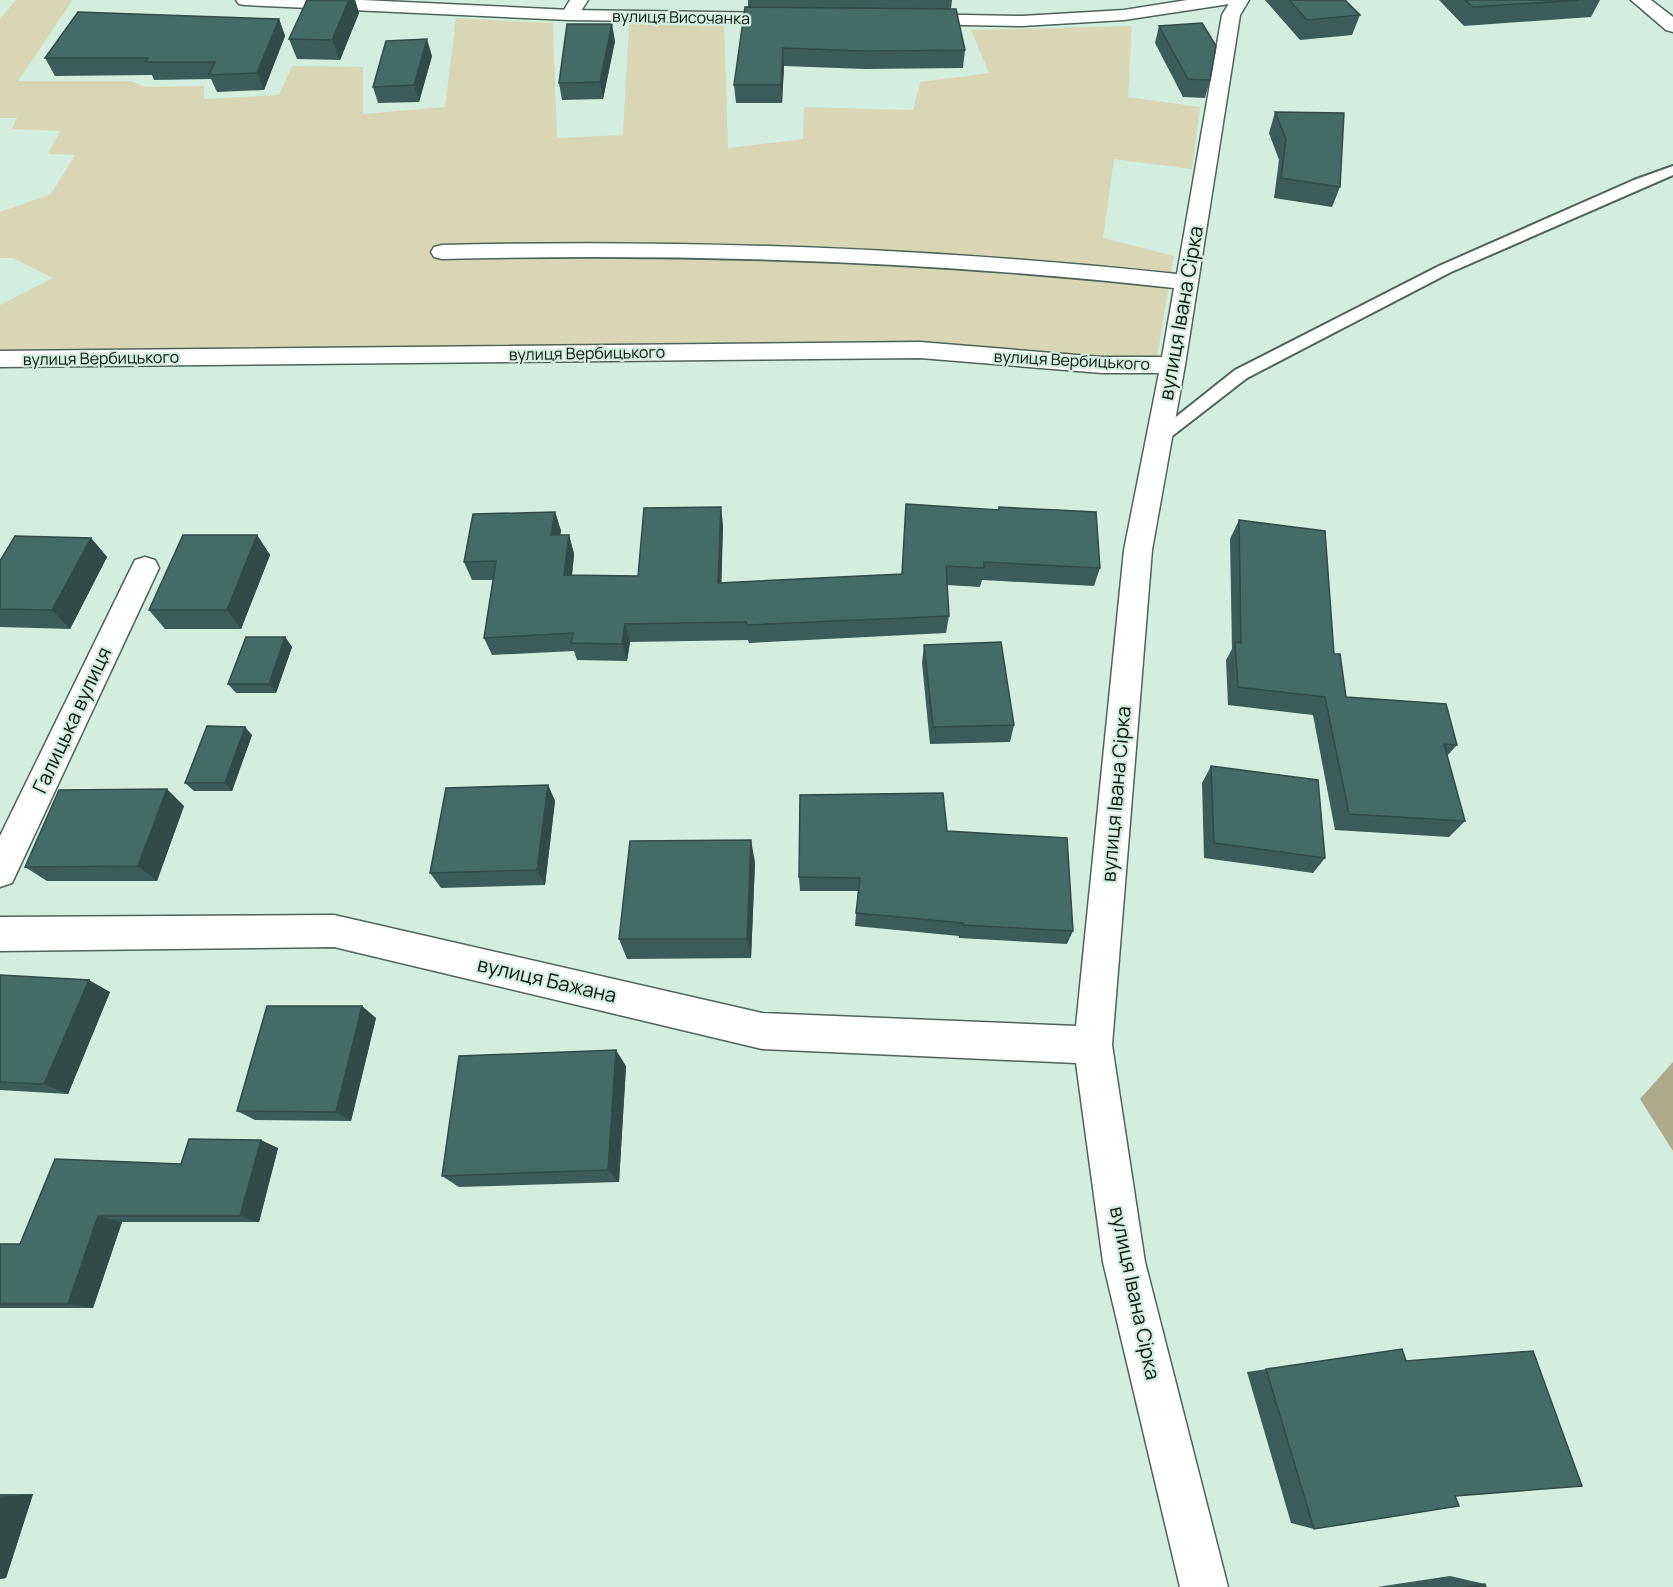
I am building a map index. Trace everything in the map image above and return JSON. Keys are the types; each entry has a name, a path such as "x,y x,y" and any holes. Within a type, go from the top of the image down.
{"street":[{"name":"вулиця Височанка","path":"245,0 575,8 808,18"},
{"path":"891,19 1022,21 1124,15 1223,0"},
{"name":"вулиця Івана Сірка","path":"1203,1587 1124,1262 1093,1045 1138,550 1161,436 1232,15 1240,0"},
{"path":"1640,0 1673,27"},
{"path":"442,252 630,248 828,252 1005,263 1187,282"},
{"name":"вулиця Вербицького","path":"0,359 920,350 1102,365 1173,365"},
{"name":"Галицька вулиця","path":"0,872 145,568"},
{"name":"вулиця Бажана","path":"0,934 334,931 762,1031 1093,1045"}],"lane":[{"path":"1161,436 1241,374 1445,269 1673,170"}],"shaded area":[{"path":"16,0 73,0 18,81 131,81 146,87 204,86 204,99 279,95 292,66 363,67 363,114 445,107 456,18 553,23 557,138 623,135 629,24 724,26 728,148 803,139 804,107 913,110 920,82 989,73 971,30 1132,26 1128,97 1200,107 1192,169 1114,159 1103,238 1174,256 1157,357 0,359 0,305 53,278 13,258 0,258 0,212 51,194 75,155 48,154 60,131 12,129 17,118 0,118 0,19"},
{"path":"1673,1062 1673,1151 1640,1099"}],"building":[{"path":"307,0 349,0 332,40 289,39"},
{"path":"1289,0 1345,0 1360,15 1307,20"},
{"path":"1465,0 1579,0 1473,7"},
{"path":"745,7 956,9 965,50 866,51 783,48 781,85 734,85"},
{"path":"78,12 279,19 257,73 209,75 215,62 145,62 148,58 45,58"},
{"path":"1202,23 1216,46 1210,80 1188,79 1159,26"},
{"path":"567,24 612,24 600,82 559,83"},
{"path":"427,39 414,85 373,87 386,41"},
{"path":"1275,112 1344,113 1340,187 1281,178 1286,139"},
{"path":"906,504 999,510 999,507 1096,512 1100,568 984,562 984,568 946,566 949,616 747,625 746,622 625,624 622,644 571,643 573,633 484,638 496,561 464,562 473,514 555,512 551,535 569,535 564,575 638,576 644,508 721,507 718,583 902,574"},
{"path":"1239,520 1325,531 1334,654 1340,654 1346,697 1446,704 1457,745 1444,744 1465,821 1349,814 1325,697 1238,687 1235,642 1241,643"},
{"path":"183,535 257,535 227,610 149,610"},
{"path":"15,536 91,538 52,610 0,609 0,561"},
{"path":"246,637 285,637 269,684 228,684"},
{"path":"1001,642 1014,725 933,727 924,645"},
{"path":"207,726 245,727 225,783 185,783"},
{"path":"1211,766 1318,780 1325,858 1214,843"},
{"path":"548,785 537,870 430,873 446,788"},
{"path":"167,789 138,866 25,867 59,790"},
{"path":"943,793 947,831 1067,838 1073,931 963,925 963,923 856,913 860,878 799,877 800,795"},
{"path":"751,840 747,939 619,939 630,841"},
{"path":"0,975 89,980 44,1084 0,1082"},
{"path":"267,1006 362,1006 336,1112 237,1111"},
{"path":"616,1050 608,1170 442,1176 459,1056"},
{"path":"189,1139 261,1140 240,1216 98,1216 68,1304 0,1304 0,1244 20,1244 55,1159 181,1164"},
{"path":"1402,1349 1406,1361 1533,1351 1582,1486 1455,1496 1459,1506 1314,1529 1266,1369"},
{"path":"1485,1584 1486,1587 1468,1587"}]}
